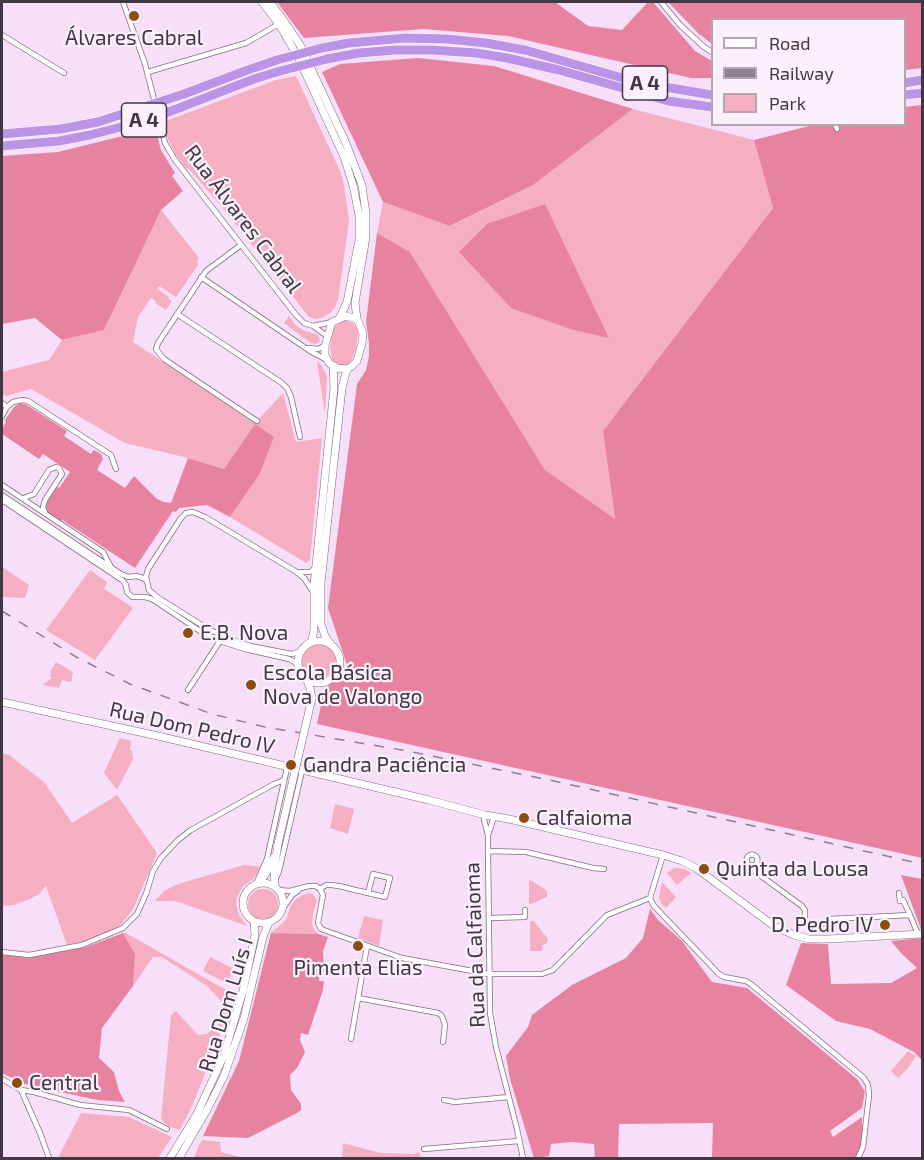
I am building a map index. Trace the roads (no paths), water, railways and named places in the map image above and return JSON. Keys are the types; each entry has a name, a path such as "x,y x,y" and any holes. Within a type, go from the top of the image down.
{"highway":[{"name":"A 4","path":"2,134 60,129 98,122 277,60 349,42 405,38 447,39 525,50 642,82 711,94"},
{"name":"A 4","path":"2,146 59,141 90,135 166,113 280,71 359,53 395,50 476,53 507,58 559,70 668,101 711,107"},
{"path":"906,82 922,80"},
{"path":"906,95 922,93"}],"main road":[{"path":"262,2 282,22 341,151 356,198 359,215 358,240 347,302 340,317"},
{"path":"270,2 306,56 348,148 362,185 366,237 356,303 357,320 362,328 362,344 357,361 352,366 347,369 337,368 325,355 327,336 332,322 340,317 349,316 357,320"},
{"path":"306,678 316,682 329,680 338,670 340,663 339,656 325,636 321,624 316,574 334,388 330,363"},
{"path":"312,698 306,678 298,664 301,651 312,640 314,630 316,574 342,388 347,369"},
{"path":"308,644 318,641 331,645"},
{"path":"283,908 282,896 276,886 277,848 312,698 324,682"},
{"name":"Rua Dom Pedro IV","path":"2,702 158,736 485,815 663,855 696,868 774,926 809,939 920,934"},
{"name":"Rua Dom Luís I","path":"277,848 267,872 247,891 242,902 245,913 254,921 261,923 276,918 283,908"},
{"path":"258,883 276,886"},
{"name":"Rua Dom Luís I","path":"170,1158 194,1120 224,1055 243,991 255,935 254,921"},
{"name":"Rua Dom Luís I","path":"179,1158 224,1076 244,1018 262,937 269,922"}],"street":[{"path":"123,2 148,72 154,99"},
{"path":"661,2 680,24 711,51"},
{"path":"148,72 246,43 282,22"},
{"path":"2,35 64,73"},
{"name":"Rua Álvares Cabral","path":"160,122 165,143 175,160 241,245 296,315 304,323 313,326 327,336"},
{"path":"241,245 228,253 201,277 156,349 160,356 257,421"},
{"path":"201,277 330,363"},
{"path":"177,314 282,383 291,397 300,437"},
{"path":"313,326 332,322"},
{"path":"306,348 318,349 325,346"},
{"path":"2,416 13,402 22,400 28,402 111,455 116,469"},
{"path":"2,403 7,407"},
{"path":"23,499 34,494 49,470 59,468 62,474 43,507 47,515"},
{"path":"2,485 104,552 111,567"},
{"path":"2,495 111,567 125,575 143,578 157,597 208,629 250,646 292,654 301,651"},
{"path":"2,500 118,577 126,585 132,597 152,599 200,631 220,641 289,659 298,664"},
{"path":"140,598 145,594 148,569 181,519 186,513 193,512 197,512 296,571 316,574"},
{"path":"126,585 127,581 148,569"},
{"path":"296,571 308,582 314,592"},
{"path":"188,690 220,641"},
{"name":"Rua Dom Luís I","path":"258,883 267,859 287,768"},
{"path":"302,771 276,886 290,891 316,886 323,896 318,923 321,929 367,946 402,958 489,974 542,974 553,970 607,915 650,898"},
{"path":"2,952 29,955 82,945 123,928 137,914 153,871 161,858 178,840 191,830 284,780"},
{"name":"Rua da Calfaioma","path":"485,815 488,835 491,1024 523,1158"},
{"name":"Rua da Calfaioma","path":"488,835 494,817"},
{"path":"488,851 526,852 604,869"},
{"path":"663,855 650,898 654,906 719,974 752,984 864,1078 868,1084 869,1095 862,1147 858,1158"},
{"path":"752,866 753,870 802,906 805,910 805,921 810,925 822,924 829,919 910,915"},
{"path":"320,889 326,885 332,885 368,893 386,897 390,878 373,874 368,893"},
{"path":"283,908 292,895 301,889"},
{"name":"Rua Dom Pedro IV","path":"899,893 900,901 903,900 920,934"},
{"path":"489,918 525,917 525,910"},
{"path":"351,1039 367,946"},
{"path":"358,998 438,1013 445,1025 443,1042"},
{"path":"2,1079 21,1090 80,1105 129,1110 167,1129"},
{"path":"21,1090 48,1158"},
{"path":"444,1100 455,1102 509,1097"},
{"path":"424,1149 519,1141"}],"railway":[{"path":"2,611 78,658 130,684 212,714 265,727 402,750 554,781 922,864"}],"place":[{"name":"Álvares Cabral","path":"134,16"},
{"name":"E.B. Nova","path":"188,633"},
{"name":"Escola Básica Nova de Valongo","path":"251,685"},
{"name":"Gandra Paciência","path":"291,765"},
{"name":"Calfaioma","path":"524,818"},
{"name":"Quinta da Lousa","path":"704,869"},
{"name":"D. Pedro IV","path":"885,925"},
{"name":"Pimenta Elias","path":"358,946"},
{"name":"Central","path":"17,1083"}]}
